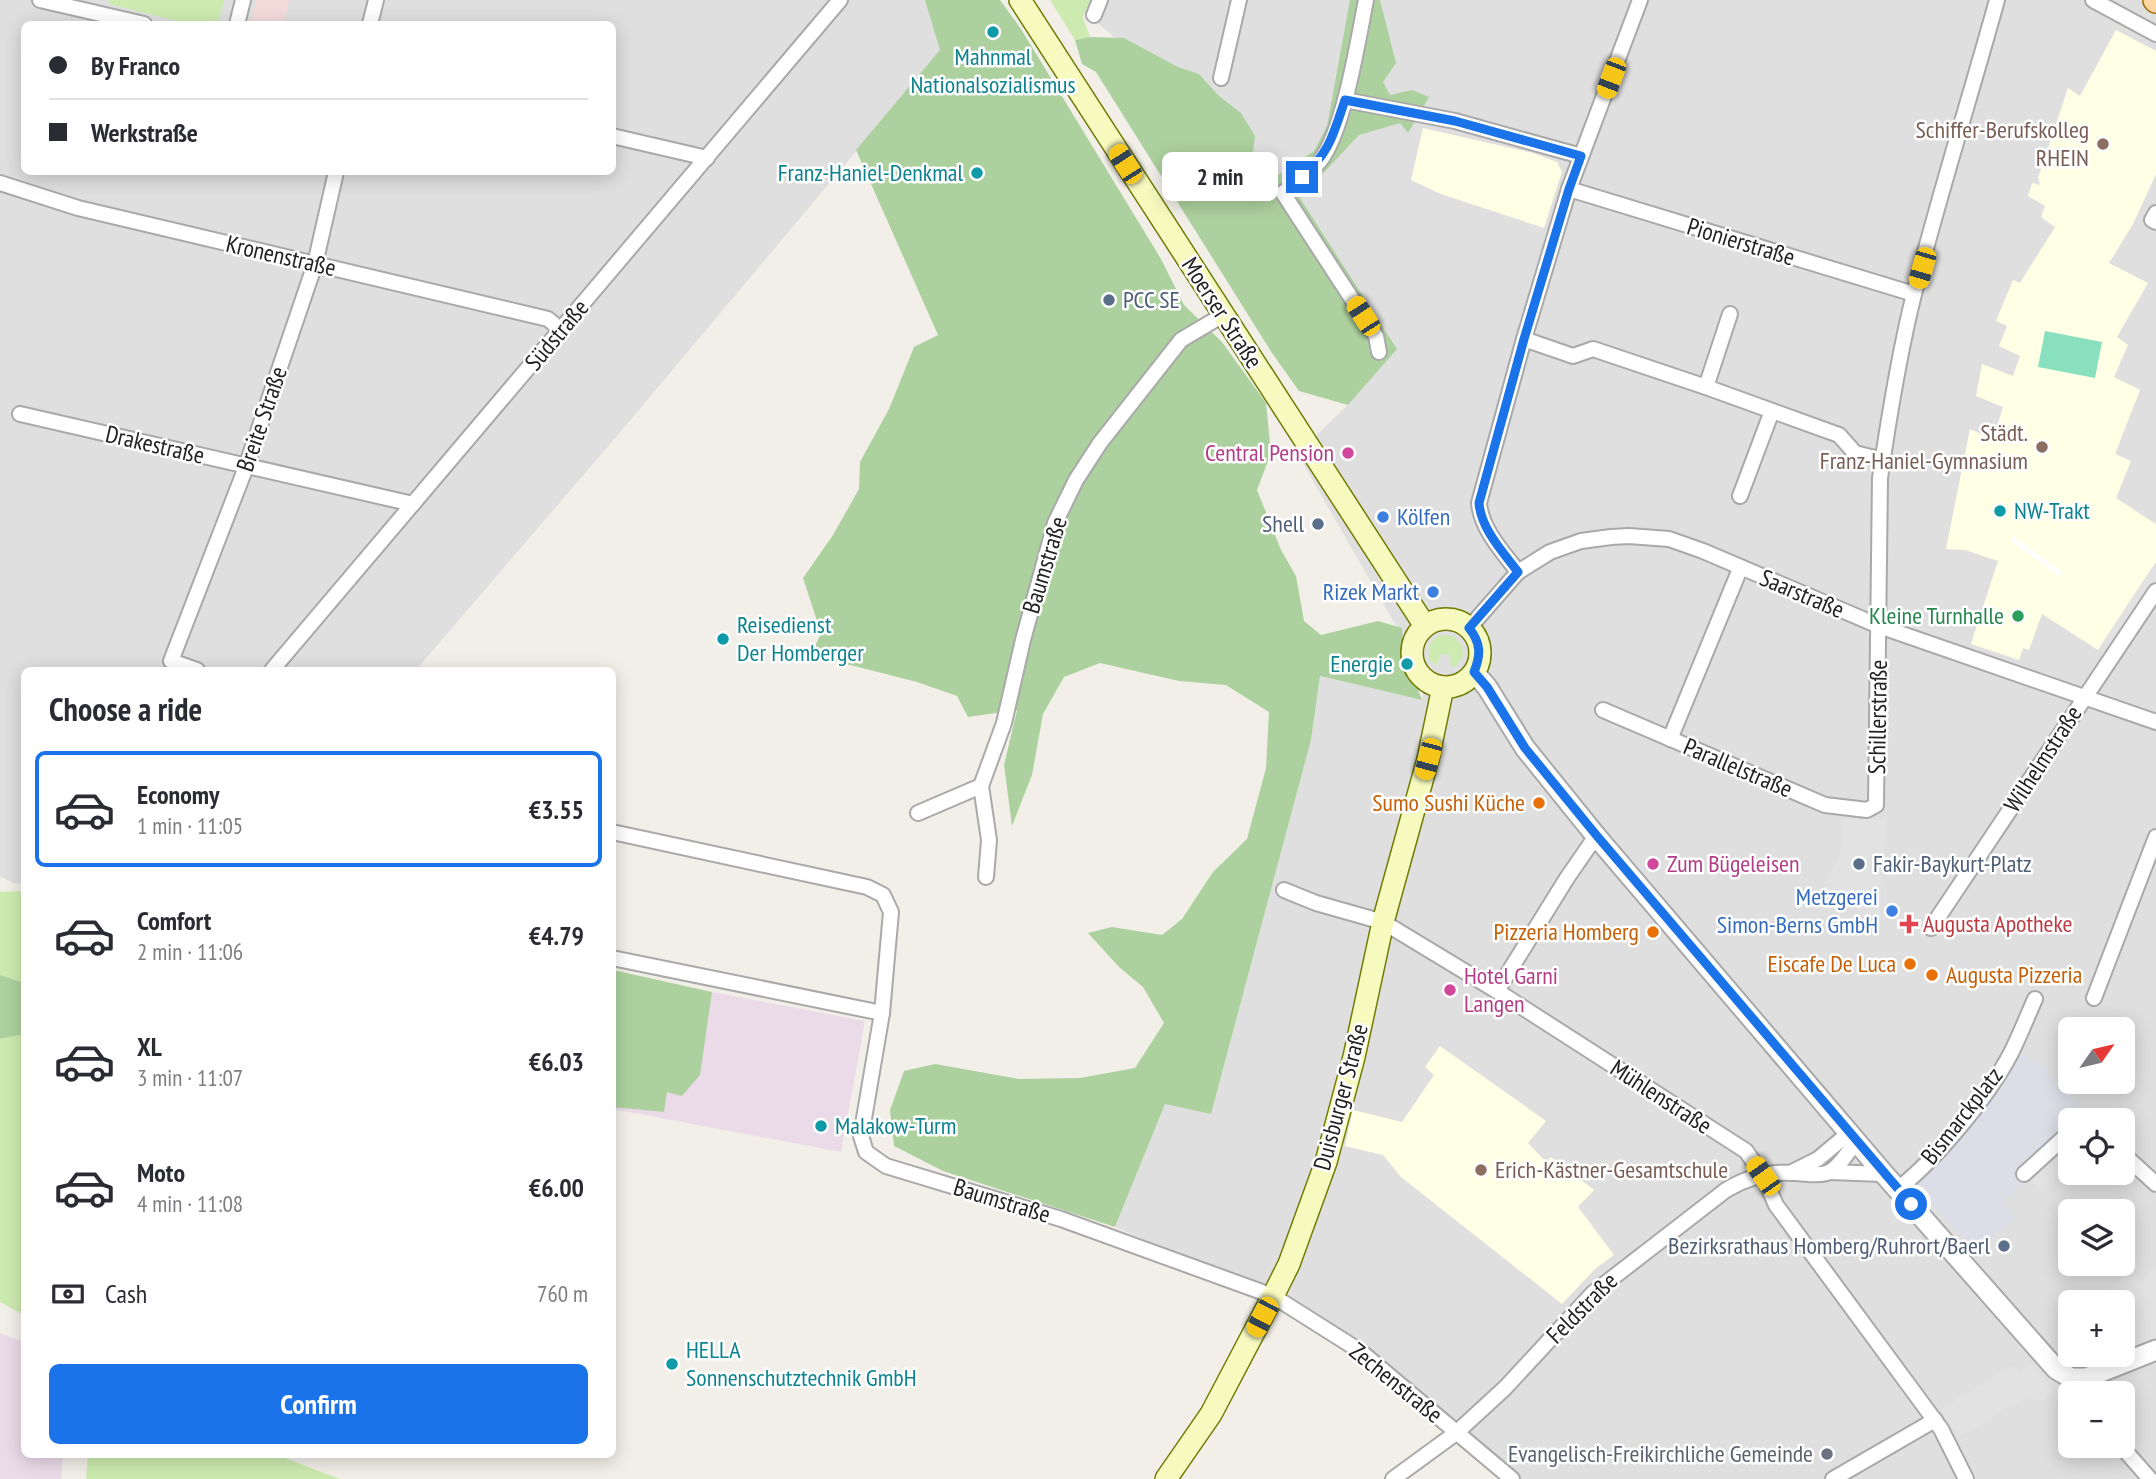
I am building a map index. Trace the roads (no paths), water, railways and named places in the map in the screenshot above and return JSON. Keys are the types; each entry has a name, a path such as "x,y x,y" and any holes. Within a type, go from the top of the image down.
{"main road":[{"name":"Moerser Straße","path":"1020,0 1425,626"},
{"path":"1439,619 1456,620 1469,628 1480,648 1474,672 1458,684 1443,687 1424,679 1416,670 1412,658 1412,646 1417,635 1425,626 1439,619"},
{"name":"Duisburger Straße","path":"1166,1479 1211,1414 1273,1296 1289,1264 1326,1162 1354,1057 1383,922 1428,759 1443,687"}],"street":[{"path":"40,0 131,21"},
{"path":"238,21 243,0"},
{"path":"371,21 376,0"},
{"name":"Südstraße","path":"275,667 840,0"},
{"path":"1094,15 1100,0"},
{"path":"1221,78 1239,0"},
{"path":"1366,0 1345,100 1332,137 1320,160 1283,193 1376,336 1379,352"},
{"path":"1518,572 1486,527 1480,515 1479,503 1569,189 1640,0"},
{"name":"Schillerstraße","path":"1876,805 1880,478 1898,365 1914,294 1997,0"},
{"path":"2093,0 2156,34"},
{"path":"1345,100 1455,121 1581,156"},
{"path":"616,137 707,158"},
{"name":"Breite Straße","path":"188,667 171,661 246,467 315,264 335,175"},
{"name":"Kronenstraße","path":"0,183 78,208 548,319 561,330"},
{"name":"Pionierstraße","path":"1569,189 1914,294"},
{"path":"1706,387 1730,314"},
{"name":"Baumstraße","path":"986,877 989,840 981,786 1004,723 1055,523 1076,480 1100,443 1181,340 1223,315"},
{"path":"1524,339 1573,356 1593,349 1706,387 1839,435 1855,453 1883,460"},
{"path":"1740,496 1772,411"},
{"name":"Drakestraße","path":"20,414 413,503"},
{"name":"Saarstraße","path":"1469,628 1518,572 1550,552 1581,541 1629,536 1669,539 1879,626 2156,722"},
{"path":"1670,739 1740,569"},
{"name":"Wilhelmstraße","path":"1931,928 2156,591"},
{"path":"1474,672 1487,687 1525,748 1597,836 1884,1174 2069,1381"},
{"name":"Parallelstraße","path":"1604,710 1825,805 1867,810 1876,805"},
{"path":"918,813 981,786"},
{"name":"Baumstraße","path":"616,833 867,887 883,895 891,912 882,1013 862,1136 866,1152 886,1166 1061,1219 1273,1296"},
{"path":"1497,991 1567,878 1597,836"},
{"path":"2094,998 2156,838"},
{"name":"Mühlenstraße","path":"1284,890 1316,903 1383,922 1497,991 1746,1151 1763,1176 1776,1205 1935,1420 1955,1452 1966,1479"},
{"path":"616,959 882,1013"},
{"name":"Bismarckplatz","path":"1898,1189 1913,1177 1980,1101 2010,1055 2035,999"},
{"path":"1829,1172 1847,1154 1853,1137"},
{"name":"Feldstraße","path":"1792,1172 1853,1137"},
{"path":"2024,1174 2058,1143"},
{"path":"2135,1165 2156,1184"},
{"name":"Feldstraße","path":"1393,1479 1456,1433 1505,1388 1593,1293 1626,1264 1726,1191 1744,1180 1792,1172 1808,1175 1829,1172 1884,1174"},
{"name":"Zechenstraße","path":"1273,1296 1360,1351 1512,1479"},
{"path":"2080,1381 2156,1350"},
{"path":"1833,1479 1935,1420"},
{"path":"2132,1458 2150,1479"}],"place":[{"name":"Mahnmal Nationalsozialismus","path":"993,32"},
{"name":"Schiffer-Berufskolleg RHEIN","path":"2103,144"},
{"name":"Franz-Haniel-Denkmal","path":"977,173"},
{"name":"PCC SE","path":"1109,300"},
{"name":"Städt. Franz-Haniel-Gymnasium","path":"2042,447"},
{"name":"Central Pension","path":"1348,453"},
{"name":"NW-Trakt","path":"2000,511"},
{"name":"Kölfen","path":"1383,517"},
{"name":"Shell","path":"1318,524"},
{"name":"Rizek Markt","path":"1433,592"},
{"name":"Kleine Turnhalle","path":"2018,616"},
{"name":"Reisedienst Der Homberger","path":"723,639"},
{"name":"Energie","path":"1407,664"},
{"name":"Sumo Sushi Küche","path":"1539,803"},
{"name":"Zum Bügeleisen","path":"1653,864"},
{"name":"Fakir-Baykurt-Platz","path":"1859,864"},
{"name":"Metzgerei Simon-Berns GmbH","path":"1892,911"},
{"name":"Augusta Apotheke","path":"1909,924"},
{"name":"Pizzeria Homberg","path":"1653,932"},
{"name":"Eiscafe De Luca","path":"1910,964"},
{"name":"Augusta Pizzeria","path":"1932,975"},
{"name":"Hotel Garni Langen","path":"1450,990"},
{"name":"Malakow-Turm","path":"821,1126"},
{"name":"Erich-Kästner-Gesamtschule","path":"1481,1170"},
{"name":"Bezirksrathaus Homberg/Ruhrort/Baerl","path":"2004,1246"},
{"name":"HELLA Sonnenschutztechnik GmbH","path":"672,1364"},
{"name":"Evangelisch-Freikirchliche Gemeinde","path":"1827,1454"}]}
